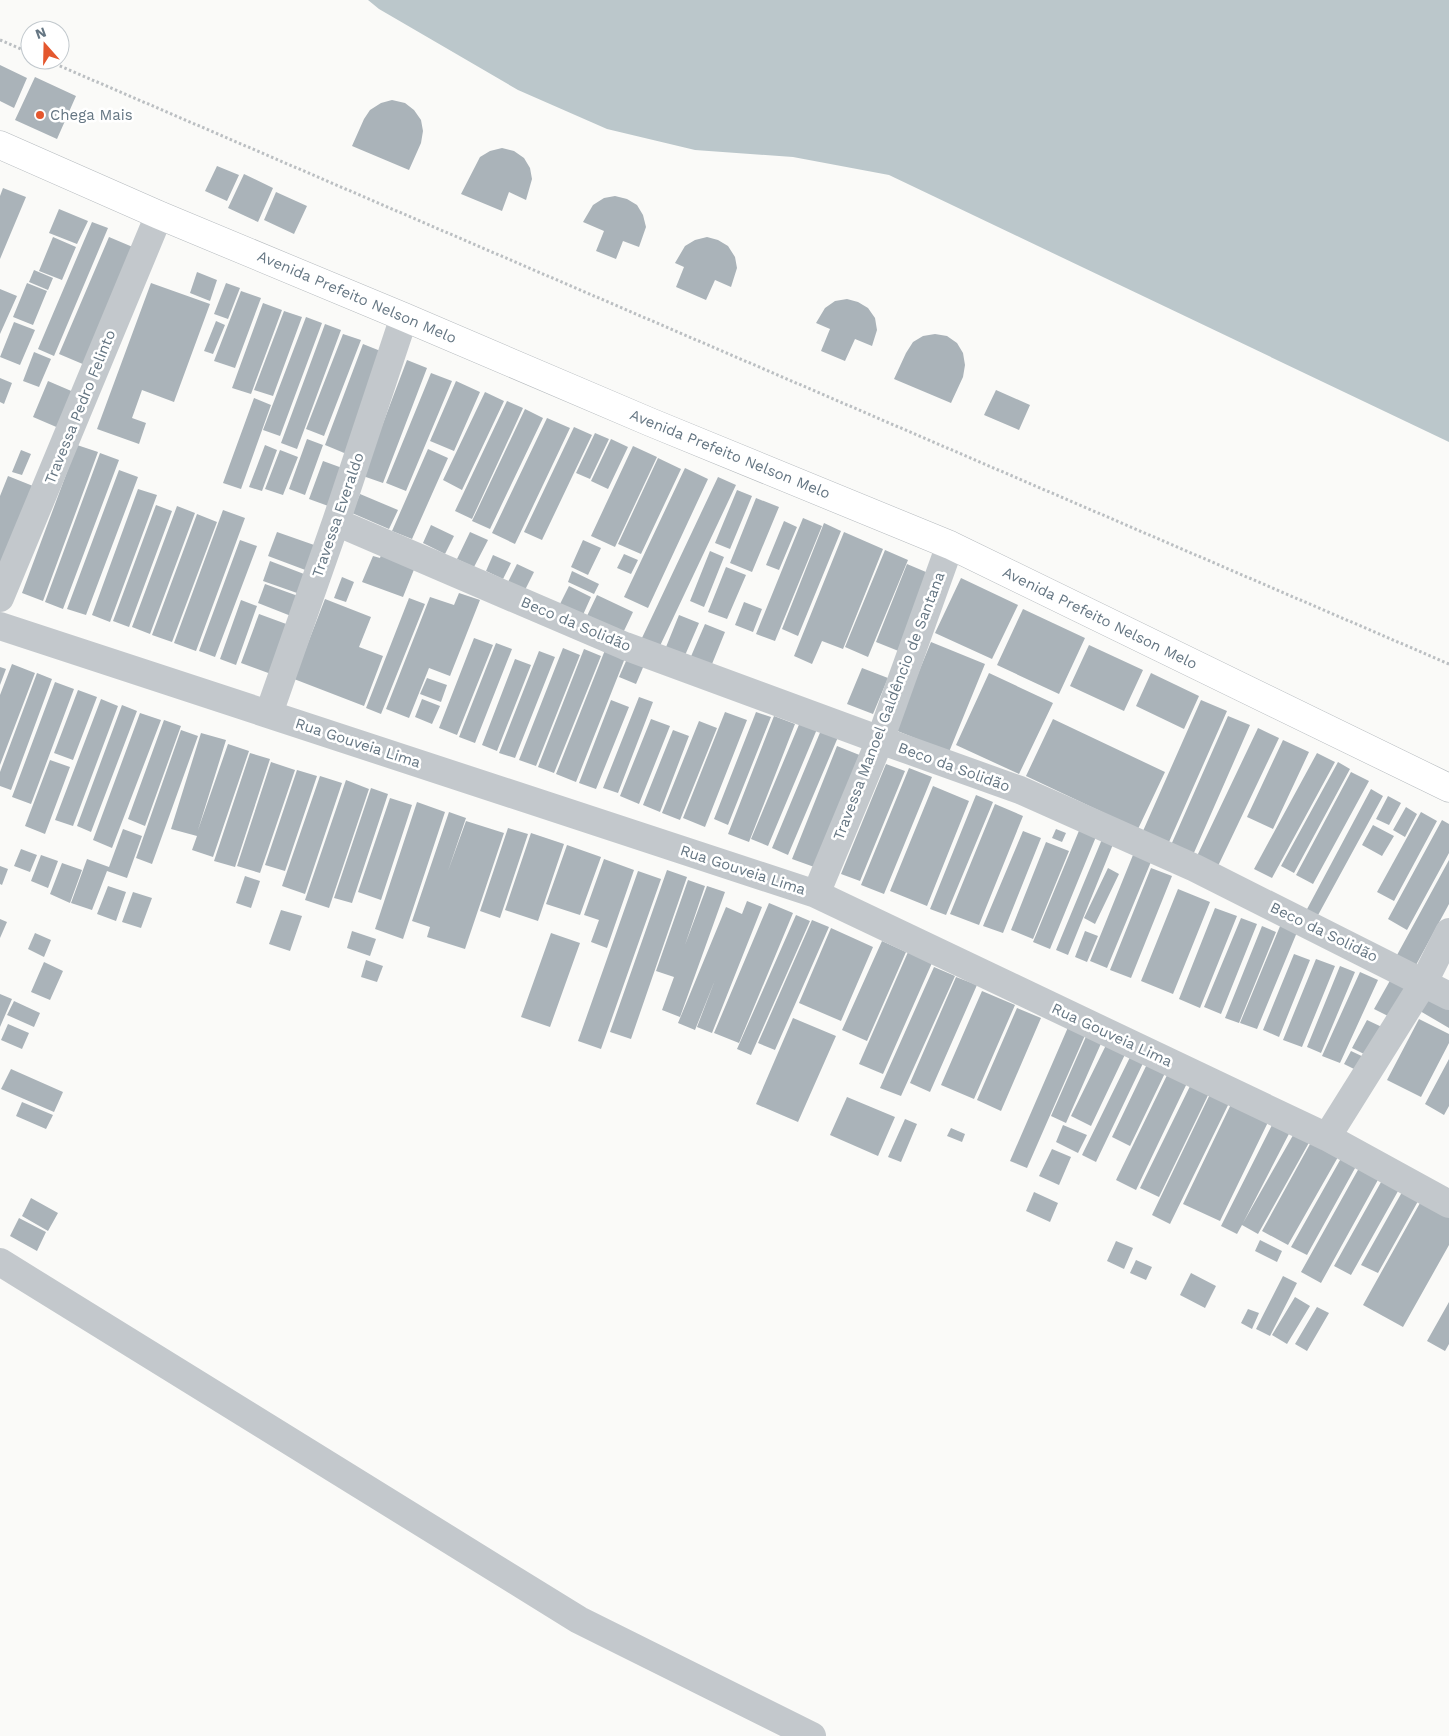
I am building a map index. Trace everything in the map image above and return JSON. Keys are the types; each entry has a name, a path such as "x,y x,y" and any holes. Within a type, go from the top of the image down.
{"main road":[{"name":"Avenida Prefeito Nelson Melo","path":"0,145 159,215 650,422 950,545 1449,788"}],"street":[{"name":"Travessa Pedro Felinto","path":"0,598 159,215"},
{"name":"Travessa Everaldo","path":"269,713 336,522 404,317"},
{"name":"Beco da Solidão","path":"336,522 625,646 1020,790 1195,868 1449,996"},
{"name":"Travessa Manoel Galdêncio de Santana","path":"816,894 880,740 950,545"},
{"name":"Rua Gouveia Lima","path":"0,626 816,894 1327,1137 1449,1204"},
{"path":"1327,1137 1424,982 1449,932"},
{"path":"2,1263 579,1620 812,1736"}],"path":[{"path":"0,40 20,49"},
{"path":"69,70 1449,664"}],"shaded area":[{"path":"368,0 1449,0 1449,442 889,175 793,157 695,150 607,129 518,90 379,9"}],"building":[{"path":"0,65 27,78 14,108 0,101"},
{"path":"35,77 76,96 57,139 15,120"},
{"path":"392,100 405,103 414,110 421,120 423,131 421,143 409,170 352,146 370,110 381,103"},
{"path":"502,148 514,151 524,158 530,168 532,179 526,200 509,192 502,211 461,194 480,157 490,151"},
{"path":"217,166 239,175 227,201 205,191"},
{"path":"244,174 273,188 258,222 228,208"},
{"path":"3,188 26,197 0,259 0,196"},
{"path":"276,192 307,206 294,234 264,220"},
{"path":"615,196 627,199 637,205 643,215 646,227 639,247 623,241 616,259 596,251 604,231 583,222 593,205 604,198"},
{"path":"59,209 88,221 77,244 49,233"},
{"path":"92,222 108,228 54,356 38,349"},
{"path":"53,237 76,247 62,280 39,271"},
{"path":"109,237 135,248 85,365 59,354"},
{"path":"707,237 718,240 728,246 735,257 737,268 731,287 715,280 706,300 676,287 684,267 675,263 685,246 695,240"},
{"path":"34,270 53,278 48,290 29,282"},
{"path":"197,272 217,280 210,301 190,293"},
{"path":"27,283 47,291 33,325 13,317"},
{"path":"151,283 210,304 174,402 142,390 132,418 146,423 139,444 97,429"},
{"path":"226,283 240,288 228,319 214,314"},
{"path":"0,289 17,296 0,334"},
{"path":"241,291 261,298 235,368 214,361"},
{"path":"847,299 858,302 868,308 875,318 877,330 872,346 855,339 845,361 821,351 830,329 816,323 825,308 835,301"},
{"path":"263,303 282,310 251,394 232,388"},
{"path":"284,311 302,317 273,396 254,390"},
{"path":"306,317 322,323 280,436 263,430"},
{"path":"216,321 225,325 213,354 204,351"},
{"path":"14,322 35,330 20,365 0,357"},
{"path":"325,324 341,330 297,449 281,443"},
{"path":"343,334 361,340 324,436 306,429"},
{"path":"935,334 947,336 957,343 963,353 965,365 963,377 951,403 894,379 913,342 923,336"},
{"path":"363,344 388,354 349,455 325,445"},
{"path":"34,352 51,359 39,387 23,381"},
{"path":"407,360 427,368 383,483 363,476"},
{"path":"431,373 452,381 406,491 386,483"},
{"path":"0,378 12,383 4,404 0,402"},
{"path":"48,381 76,393 61,429 33,417"},
{"path":"456,381 480,392 454,451 430,441"},
{"path":"996,390 1030,405 1019,430 984,415"},
{"path":"485,392 504,401 462,490 443,480"},
{"path":"254,398 271,405 241,489 223,483"},
{"path":"507,401 523,408 472,519 455,511"},
{"path":"525,409 543,418 490,529 472,521"},
{"path":"547,418 570,428 515,544 492,533"},
{"path":"574,427 592,435 542,540 524,532"},
{"path":"595,433 609,439 590,479 576,473"},
{"path":"307,439 323,445 305,495 289,489"},
{"path":"611,439 628,447 608,489 591,481"},
{"path":"77,445 98,452 43,601 22,593"},
{"path":"265,445 277,450 262,491 249,487"},
{"path":"633,446 657,457 615,547 591,536"},
{"path":"428,449 448,458 412,539 392,531"},
{"path":"21,450 31,454 22,475 12,472"},
{"path":"280,450 298,457 283,495 265,489"},
{"path":"100,453 119,460 63,609 45,602"},
{"path":"658,458 681,469 641,554 618,544"},
{"path":"323,461 345,469 331,507 309,499"},
{"path":"685,468 708,479 648,608 624,597"},
{"path":"119,470 138,477 86,615 67,609"},
{"path":"8,476 38,488 0,571 0,496"},
{"path":"718,477 736,485 659,648 641,640"},
{"path":"138,489 157,495 110,622 92,615"},
{"path":"737,490 752,496 730,549 715,543"},
{"path":"360,494 398,510 389,529 352,513"},
{"path":"756,498 779,507 752,572 730,563"},
{"path":"156,505 172,511 129,627 113,621"},
{"path":"177,506 195,513 150,634 132,627"},
{"path":"223,510 245,518 196,651 174,643"},
{"path":"197,514 217,522 172,642 152,635"},
{"path":"803,518 822,526 775,641 756,634"},
{"path":"784,521 797,527 779,570 766,565"},
{"path":"824,523 841,531 798,636 782,629"},
{"path":"431,525 454,536 445,554 423,543"},
{"path":"277,532 317,546 308,571 268,556"},
{"path":"470,532 488,540 474,567 457,559"},
{"path":"844,532 883,549 843,649 822,641 812,664 794,656"},
{"path":"240,540 257,546 215,657 199,651"},
{"path":"583,540 601,548 588,575 571,567"},
{"path":"383,549 417,562 403,597 362,582 373,556 380,558"},
{"path":"885,550 908,560 868,657 845,647"},
{"path":"710,551 724,557 704,607 690,601"},
{"path":"624,554 638,560 631,574 617,568"},
{"path":"493,555 511,563 503,579 486,571"},
{"path":"270,561 304,574 297,593 263,581"},
{"path":"517,564 534,572 525,590 508,582"},
{"path":"907,564 933,575 901,652 876,642"},
{"path":"726,567 746,575 727,619 708,612"},
{"path":"572,571 599,584 594,594 568,582"},
{"path":"342,577 354,582 346,602 334,598"},
{"path":"961,578 1018,605 992,659 935,633"},
{"path":"265,584 298,596 291,616 258,603"},
{"path":"569,586 591,597 582,617 559,606"},
{"path":"459,593 480,600 450,676 429,668 409,718 386,709 430,597 454,605"},
{"path":"597,595 633,612 622,635 586,618"},
{"path":"409,598 425,604 381,714 366,708"},
{"path":"325,599 371,617 359,647 383,656 364,706 294,679"},
{"path":"241,600 257,606 236,665 220,659"},
{"path":"744,602 762,609 753,632 735,625"},
{"path":"1023,609 1085,638 1059,694 997,665"},
{"path":"259,614 289,625 271,674 241,663"},
{"path":"679,615 699,623 683,660 664,652"},
{"path":"705,624 725,632 710,669 689,661"},
{"path":"474,638 493,645 457,735 439,728"},
{"path":"931,642 985,664 949,752 895,730"},
{"path":"496,643 512,649 475,743 459,737"},
{"path":"607,645 627,653 576,782 556,774"},
{"path":"1089,645 1143,670 1124,711 1070,686"},
{"path":"563,648 580,655 536,766 519,760"},
{"path":"584,649 601,656 554,773 538,767"},
{"path":"539,651 555,657 515,758 499,753"},
{"path":"630,652 647,658 636,684 619,677"},
{"path":"515,659 531,665 497,751 482,745"},
{"path":"12,664 35,673 0,765 0,695"},
{"path":"0,667 6,669 0,685"},
{"path":"862,668 888,678 873,714 847,704"},
{"path":"37,673 52,679 11,790 0,786 0,772"},
{"path":"989,673 1053,703 1019,774 956,745"},
{"path":"1151,673 1199,696 1184,729 1136,706"},
{"path":"427,678 447,685 441,702 420,694"},
{"path":"55,682 74,689 31,804 12,797"},
{"path":"78,690 97,697 73,760 54,753"},
{"path":"639,697 653,702 618,793 603,788"},
{"path":"101,699 118,706 73,826 55,820"},
{"path":"422,699 440,706 432,724 415,717"},
{"path":"611,700 629,707 596,789 579,783"},
{"path":"1201,700 1227,711 1169,842 1143,831"},
{"path":"122,705 137,711 91,832 77,826"},
{"path":"725,712 747,720 705,827 683,818"},
{"path":"756,712 771,717 728,825 714,819"},
{"path":"140,713 161,720 112,848 93,840"},
{"path":"803,715 820,722 768,846 751,839"},
{"path":"774,716 795,724 749,842 728,834"},
{"path":"1228,716 1250,725 1193,855 1171,845"},
{"path":"651,719 670,726 639,804 620,796"},
{"path":"1053,719 1165,772 1138,829 1026,776"},
{"path":"164,720 181,726 145,826 128,819"},
{"path":"699,721 717,728 680,820 662,813"},
{"path":"824,723 841,730 788,855 772,848"},
{"path":"1258,728 1279,738 1218,866 1197,856"},
{"path":"181,730 198,736 152,864 136,858"},
{"path":"673,730 689,736 660,812 643,805"},
{"path":"201,733 226,740 198,830 228,744 249,751 213,857 192,850 197,836 171,829"},
{"path":"1283,740 1309,752 1273,829 1247,817"},
{"path":"837,746 862,756 817,868 792,859"},
{"path":"250,753 270,759 235,867 214,861"},
{"path":"1317,753 1335,762 1272,878 1254,869"},
{"path":"50,760 70,767 45,834 25,826"},
{"path":"271,762 295,770 260,873 237,866"},
{"path":"1338,762 1350,769 1294,873 1281,866"},
{"path":"886,764 905,771 860,881 841,874"},
{"path":"909,768 932,777 884,894 861,885"},
{"path":"297,770 317,776 285,871 265,865"},
{"path":"1351,772 1369,781 1313,884 1296,875"},
{"path":"320,776 342,783 305,894 282,886"},
{"path":"346,780 369,789 329,908 305,900"},
{"path":"933,786 969,801 927,906 890,891"},
{"path":"371,788 388,794 352,903 334,898"},
{"path":"1371,789 1383,796 1317,917 1306,911"},
{"path":"976,795 993,802 946,915 930,909"},
{"path":"1388,796 1401,803 1389,825 1376,819"},
{"path":"390,798 412,805 381,900 358,892"},
{"path":"417,802 445,812 403,939 375,929"},
{"path":"995,804 1023,816 979,925 950,914"},
{"path":"1406,807 1417,814 1405,837 1393,830"},
{"path":"449,812 466,818 448,871 466,821 504,833 465,949 427,937 430,927 412,921"},
{"path":"1421,812 1437,821 1394,901 1377,892"},
{"path":"1442,820 1449,824 1449,853 1407,930 1388,919"},
{"path":"1083,821 1100,827 1050,949 1033,942"},
{"path":"1373,825 1394,836 1382,856 1362,845"},
{"path":"508,828 528,834 500,918 480,911"},
{"path":"123,829 142,836 127,878 107,871 92,910 71,903 87,859 109,867"},
{"path":"1056,829 1066,833 1062,842 1052,838"},
{"path":"1023,831 1041,838 1003,933 983,926"},
{"path":"1105,832 1116,837 1068,955 1056,950"},
{"path":"531,833 564,844 538,921 505,910"},
{"path":"1046,842 1069,851 1033,939 1011,930"},
{"path":"567,845 601,857 580,915 546,904"},
{"path":"21,849 37,855 30,872 14,866"},
{"path":"1135,850 1153,857 1107,968 1090,961"},
{"path":"41,855 58,861 48,888 31,881"},
{"path":"604,859 634,870 607,948 591,942 599,920 584,915"},
{"path":"1449,860 1449,904 1416,965 1397,955"},
{"path":"62,863 82,870 70,903 50,894"},
{"path":"0,866 8,869 2,885 0,884"},
{"path":"1108,868 1119,874 1095,924 1084,918"},
{"path":"1151,868 1172,876 1131,978 1110,970"},
{"path":"667,870 687,877 631,1039 610,1032"},
{"path":"638,871 661,879 601,1049 578,1041"},
{"path":"245,876 260,881 251,908 236,903"},
{"path":"688,880 705,886 685,945 707,886 725,892 680,1017 662,1010 674,977 656,971"},
{"path":"108,886 126,892 116,921 97,914"},
{"path":"1178,889 1210,902 1173,994 1141,981"},
{"path":"133,892 152,898 141,928 122,922"},
{"path":"747,901 762,907 712,1033 697,1027 715,980 695,1030 678,1023 726,907 742,914"},
{"path":"769,903 793,913 739,1043 714,1033"},
{"path":"1215,908 1237,916 1200,1008 1179,999"},
{"path":"281,910 302,916 290,951 269,944"},
{"path":"796,915 810,921 751,1055 737,1049"},
{"path":"1241,918 1257,924 1221,1014 1204,1007"},
{"path":"0,919 7,922 0,938"},
{"path":"1283,919 1300,925 1257,1029 1240,1023"},
{"path":"812,920 829,927 775,1050 758,1043"},
{"path":"1262,926 1276,932 1239,1023 1225,1018"},
{"path":"831,928 873,947 841,1021 799,1003"},
{"path":"352,931 376,939 370,956 347,948"},
{"path":"1085,931 1098,936 1087,962 1075,957"},
{"path":"35,933 51,940 44,957 28,949"},
{"path":"551,933 580,943 550,1027 521,1017"},
{"path":"882,941 906,952 867,1041 842,1030"},
{"path":"908,952 932,963 883,1074 859,1064"},
{"path":"1294,954 1310,960 1279,1037 1263,1030"},
{"path":"1316,959 1335,966 1302,1047 1283,1040"},
{"path":"366,960 383,966 377,982 361,977"},
{"path":"44,962 63,971 50,1000 31,992"},
{"path":"1340,966 1355,972 1321,1053 1307,1047"},
{"path":"934,967 955,976 901,1096 880,1088"},
{"path":"1360,972 1378,980 1340,1063 1322,1056"},
{"path":"956,977 977,985 930,1092 910,1083"},
{"path":"1392,977 1407,986 1390,1017 1374,1009"},
{"path":"1432,990 1449,1000 1449,1028 1420,1011"},
{"path":"982,991 1015,1005 974,1099 941,1085"},
{"path":"0,994 12,999 0,1027"},
{"path":"14,1001 40,1013 34,1027 7,1015"},
{"path":"1017,1008 1041,1018 1001,1111 977,1100"},
{"path":"793,1018 836,1036 798,1122 756,1104"},
{"path":"1419,1019 1449,1034 1449,1043 1421,1097 1387,1080"},
{"path":"1367,1020 1384,1028 1370,1057 1352,1048"},
{"path":"8,1024 29,1033 22,1049 1,1040"},
{"path":"1069,1025 1086,1033 1027,1168 1010,1161"},
{"path":"1088,1032 1103,1039 1066,1123 1051,1116"},
{"path":"1110,1037 1129,1046 1091,1126 1071,1116"},
{"path":"1133,1051 1146,1057 1096,1162 1082,1155"},
{"path":"1351,1051 1368,1059 1360,1072 1344,1064"},
{"path":"1449,1059 1449,1106 1444,1115 1425,1104"},
{"path":"1148,1062 1166,1071 1130,1146 1112,1137"},
{"path":"11,1069 63,1092 54,1112 1,1089"},
{"path":"1170,1069 1189,1079 1136,1190 1116,1180"},
{"path":"1193,1080 1211,1089 1159,1197 1140,1188"},
{"path":"1212,1090 1231,1099 1170,1224 1152,1215"},
{"path":"847,1097 895,1117 878,1156 830,1135"},
{"path":"1234,1098 1271,1116 1220,1221 1183,1204"},
{"path":"22,1102 53,1115 46,1129 16,1116"},
{"path":"1276,1117 1293,1126 1243,1223 1296,1130 1311,1139 1258,1234 1242,1225 1237,1234 1221,1226"},
{"path":"905,1119 917,1124 901,1162 888,1157"},
{"path":"1063,1125 1087,1135 1078,1153 1056,1142"},
{"path":"951,1128 965,1134 962,1142 947,1136"},
{"path":"1315,1135 1342,1150 1288,1245 1262,1231"},
{"path":"1052,1149 1071,1157 1059,1185 1039,1176"},
{"path":"1344,1153 1359,1161 1307,1255 1291,1247"},
{"path":"1359,1168 1379,1178 1321,1283 1301,1272"},
{"path":"1385,1175 1402,1184 1351,1275 1334,1266"},
{"path":"1406,1185 1422,1194 1378,1273 1361,1265"},
{"path":"1034,1192 1058,1203 1050,1222 1026,1211"},
{"path":"1425,1194 1449,1208 1449,1245 1403,1327 1363,1305"},
{"path":"31,1198 58,1213 48,1231 22,1216"},
{"path":"19,1218 46,1232 37,1251 10,1236"},
{"path":"1260,1240 1282,1251 1277,1262 1255,1251"},
{"path":"1116,1241 1133,1248 1124,1269 1107,1261"},
{"path":"1136,1260 1152,1267 1146,1280 1130,1273"},
{"path":"1191,1273 1216,1286 1205,1308 1180,1295"},
{"path":"1283,1276 1297,1283 1270,1336 1256,1329"},
{"path":"1295,1297 1310,1306 1287,1344 1272,1335"},
{"path":"1449,1302 1449,1344 1445,1351 1427,1341"},
{"path":"1317,1307 1329,1313 1307,1351 1295,1344"},
{"path":"1248,1309 1259,1313 1252,1329 1241,1323"}],"place":[{"name":"Chega Mais","path":"40,115"}]}
